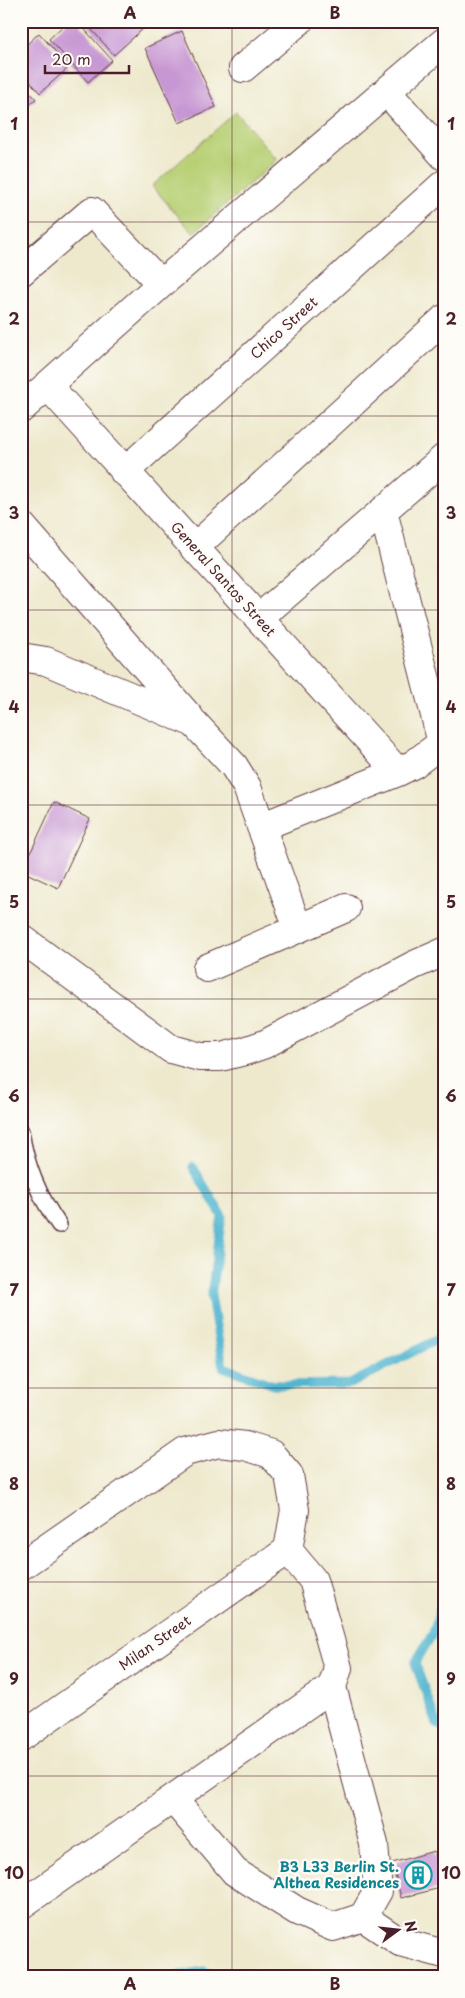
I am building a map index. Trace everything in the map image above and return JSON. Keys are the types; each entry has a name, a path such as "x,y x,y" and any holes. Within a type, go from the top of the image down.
{"street":[{"path":"243,68 298,21"},
{"path":"21,409 161,284 444,42"},
{"path":"386,92 444,156"},
{"name":"Chico Street","path":"124,472 444,184"},
{"path":"21,272 92,211 161,284"},
{"path":"194,548 444,319"},
{"name":"General Santos Street","path":"48,386 398,772"},
{"path":"259,618 444,458"},
{"path":"261,827 398,772 414,764 442,743 383,511"},
{"path":"26,539 234,766 247,787 298,929"},
{"path":"21,657 46,661 194,723"},
{"path":"206,968 346,908"},
{"path":"21,938 172,1048 200,1057 221,1057 265,1044 414,965 444,952"},
{"path":"21,1566 185,1452 219,1443 245,1446 271,1454 289,1475 295,1510 288,1550 313,1580 338,1668 332,1687 374,1844 378,1891 363,1917 334,1927 297,1911 235,1872 173,1800"},
{"name":"Milan Street","path":"21,1736 288,1550"},
{"path":"21,1905 332,1687"},
{"path":"363,1917 400,1942 444,1954"}],"lane":[{"path":"21,1131 25,1159 45,1204 58,1225"}],"green space":[{"path":"236,112 277,160 193,233 152,186"}],"building":[{"path":"68,21 77,21 112,60 88,82 49,39"},
{"path":"84,21 140,21 145,27 114,55"},
{"path":"182,31 216,107 179,123 145,48"},
{"path":"39,33 69,67 40,93 21,71 21,50"},
{"path":"21,82 36,99 21,112"},
{"path":"54,802 90,819 58,888 22,871"},
{"name":"B3 L33 Berlin St. Althea Residences","path":"434,1851 444,1887 401,1898 392,1863"}],"waterway":[{"path":"193,1167 222,1216 211,1296 223,1367 274,1385 350,1384 444,1336"},
{"path":"444,1597 433,1633 415,1663 437,1724 444,1727"},
{"path":"170,1977 204,1971 220,1977"}],"place":[{"name":"B3 L33 Berlin St. Althea Residences","path":"418,1875"}]}
